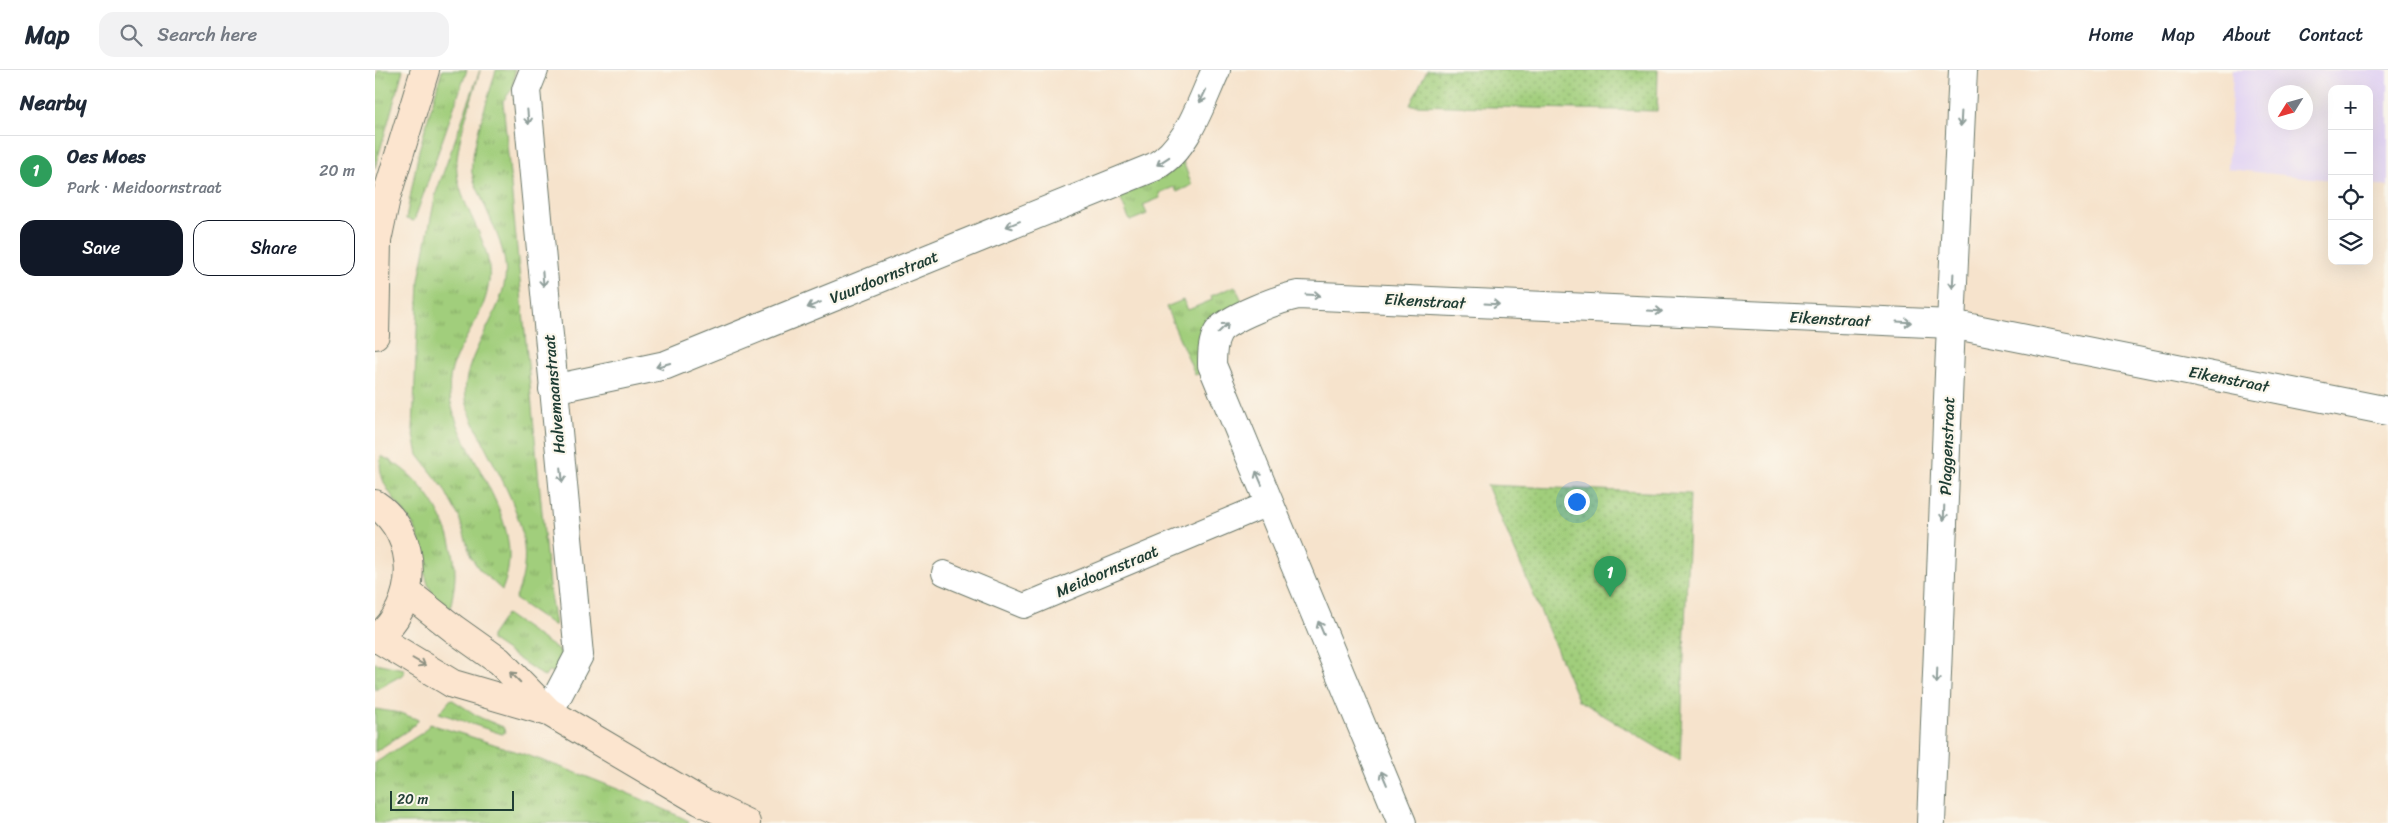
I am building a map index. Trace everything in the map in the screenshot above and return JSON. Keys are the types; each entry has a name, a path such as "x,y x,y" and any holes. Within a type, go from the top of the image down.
{"street":[{"path":"375,335 376,246 386,198 425,70"},
{"name":"Halvemaanstraat","path":"534,70 526,90 579,655 549,712"},
{"name":"Vuurdoornstraat","path":"553,389 666,365 1154,167 1165,161 1178,149 1216,70"},
{"name":"Plaggenstraat","path":"1931,823 1963,70"},
{"name":"Eikenstraat","path":"1269,503 1215,371 1212,354 1215,340 1222,328 1265,305 1298,295 1951,324 2388,411"},
{"path":"1269,503 1402,823"},
{"path":"375,504 396,525 406,546 410,568 407,592 397,616 376,638 453,684 549,712 701,801 746,823"},
{"path":"407,592 454,630 499,661 549,712"}],"lane":[{"name":"Meidoornstraat","path":"945,573 1024,606 1269,503"}],"shaded area":[{"path":"2233,70 2388,70 2388,186 2373,184 2373,85 2328,85 2328,180 2228,169"}],"green space":[{"path":"378,70 403,70 375,168 375,80"},
{"path":"442,70 467,70 414,221 406,219 419,150"},
{"path":"480,70 461,135 458,149 457,173 465,202 488,258 488,288 483,305 455,361 450,376 450,392 453,411 461,433 503,521 508,543 508,566 502,590 479,569 471,557 459,517 443,487 418,455 413,430 419,280 436,193"},
{"path":"496,70 515,70 513,88 503,101 549,586 555,626 515,599 523,574 524,549 520,525 512,501 468,408 465,392 472,360 495,312 505,280 504,258 501,247 472,173 477,138"},
{"path":"1427,70 1658,70 1657,111 1410,105"},
{"path":"1182,159 1192,185 1177,192 1174,187 1159,193 1160,198 1143,205 1147,214 1130,221 1118,193"},
{"path":"1235,286 1244,305 1203,372 1195,375 1166,307 1183,300 1188,310 1212,300 1211,296"},
{"path":"381,456 411,476 424,490 443,522 454,557 455,579 450,610 431,591 426,576 419,538 411,522 386,487 380,467"},
{"path":"1487,485 1690,494 1680,761 1578,700"},
{"path":"506,614 565,655 553,673 549,671 545,677 491,640 491,636"},
{"path":"375,663 404,669 404,674 375,690"},
{"path":"451,699 481,718 503,727 505,732 502,734 439,713"},
{"path":"375,709 400,713 419,720 411,728 375,752"},
{"path":"430,724 561,767 625,792 689,821 688,823 375,823 375,763 422,733"}],"place":[{"name":"Oes Moes","path":"1610,597"}]}
